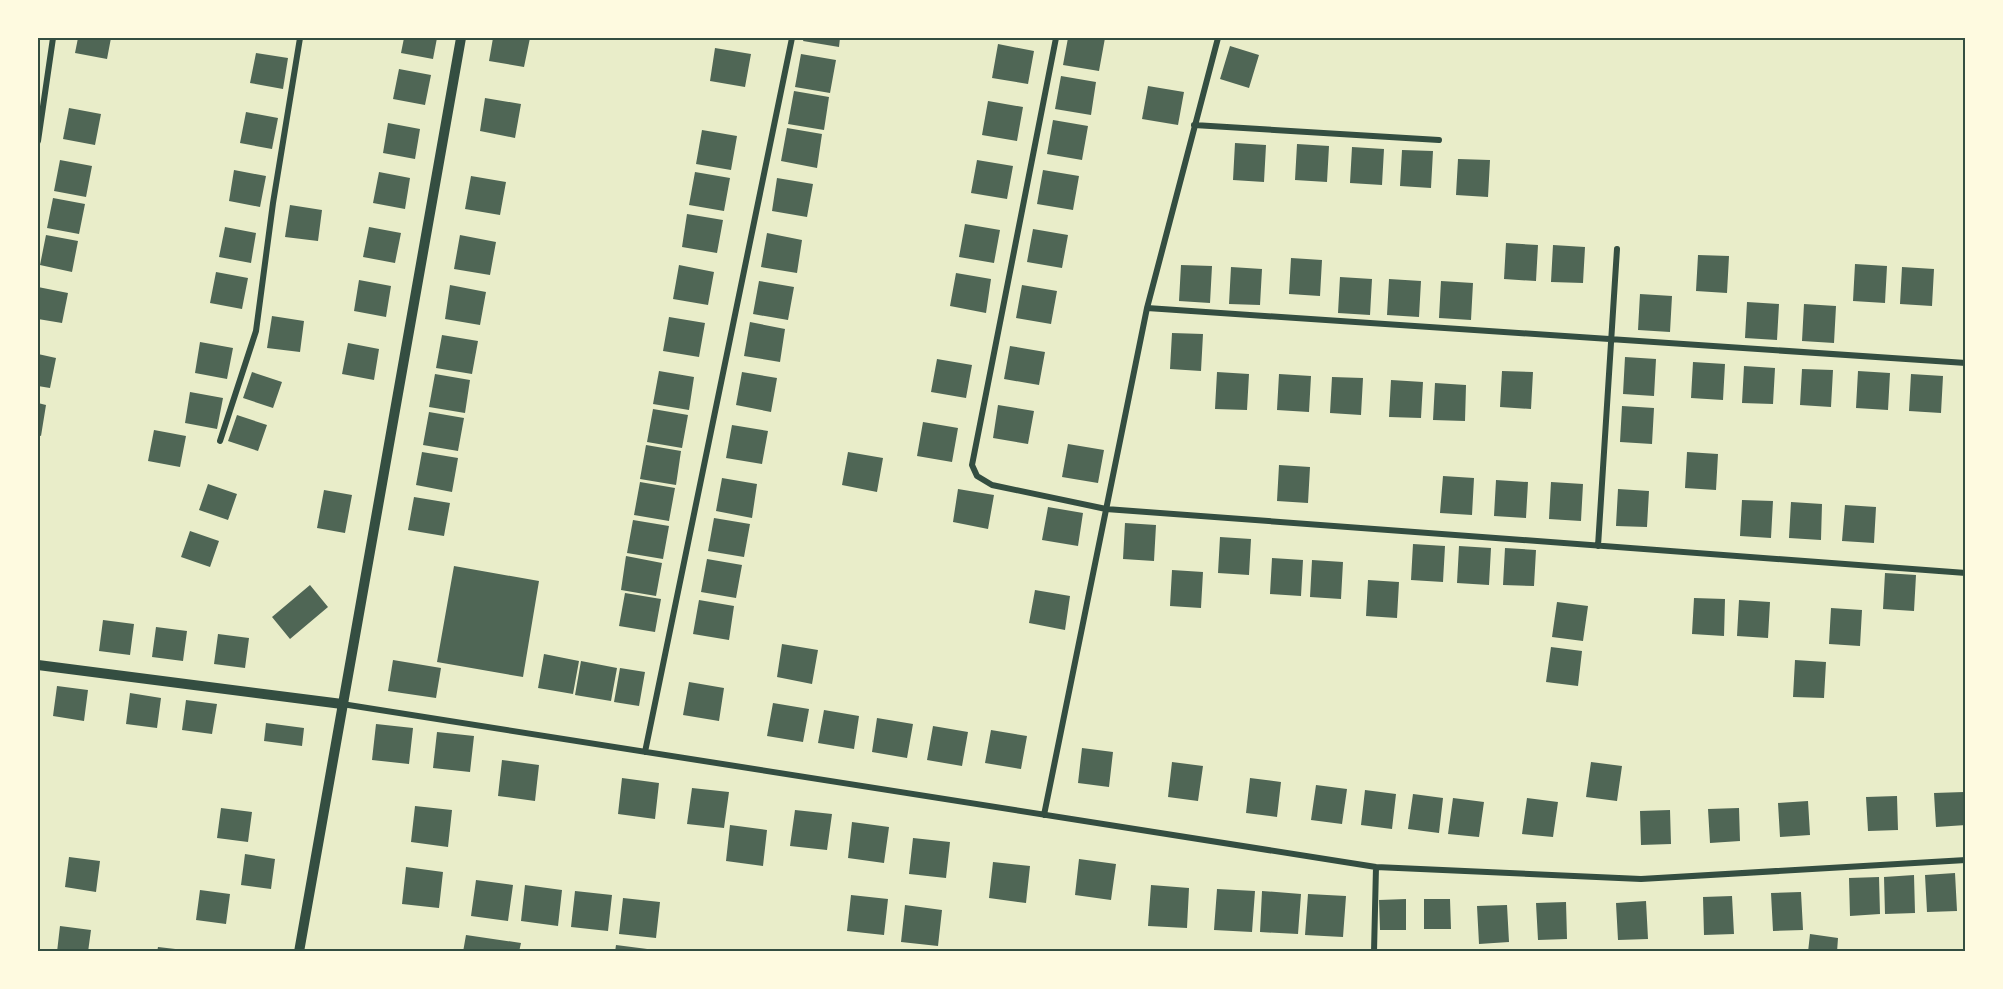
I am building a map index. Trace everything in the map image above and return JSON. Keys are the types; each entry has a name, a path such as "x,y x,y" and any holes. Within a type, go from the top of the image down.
{"street":[{"path":"38,141 53,38"},
{"path":"220,441 256,331 273,203 300,38"},
{"path":"299,951 461,38"},
{"path":"645,752 792,38"},
{"path":"1056,38 972,465 977,477 992,485 1106,509 1965,573"},
{"path":"1044,815 1147,308 1218,38"},
{"path":"1194,125 1439,140"},
{"path":"1598,546 1617,249"},
{"path":"1147,308 1965,363"},
{"path":"38,664 342,704 1376,867 1641,879 1965,860"},
{"path":"1374,951 1376,867"}],"building":[{"path":"78,38 111,38 107,59 75,53"},
{"path":"404,38 437,38 433,59 401,53"},
{"path":"493,38 530,38 524,67 489,61"},
{"path":"804,38 840,38 839,47 803,41"},
{"path":"1068,38 1105,38 1099,71 1063,65"},
{"path":"998,44 1034,51 1028,84 992,78"},
{"path":"1230,46 1259,55 1249,88 1220,79"},
{"path":"715,48 751,54 745,87 710,81"},
{"path":"256,53 288,58 283,89 250,83"},
{"path":"801,54 836,60 830,93 795,87"},
{"path":"399,69 431,75 425,105 393,99"},
{"path":"1061,76 1096,82 1091,115 1055,109"},
{"path":"1148,86 1184,92 1178,125 1142,119"},
{"path":"794,91 829,97 824,130 788,124"},
{"path":"485,98 521,104 515,138 480,131"},
{"path":"988,101 1023,107 1017,141 982,135"},
{"path":"69,108 101,114 95,145 63,139"},
{"path":"246,112 278,118 272,149 240,143"},
{"path":"1053,120 1088,126 1082,160 1047,154"},
{"path":"388,123 420,129 415,159 383,153"},
{"path":"787,128 822,134 817,168 781,161"},
{"path":"702,130 737,136 731,170 696,164"},
{"path":"1235,143 1266,145 1264,182 1233,180"},
{"path":"1297,144 1329,146 1327,182 1295,180"},
{"path":"1352,147 1384,149 1382,185 1350,183"},
{"path":"1402,150 1433,151 1431,188 1400,186"},
{"path":"1458,159 1490,160 1488,197 1456,195"},
{"path":"60,160 92,166 86,197 54,191"},
{"path":"977,160 1013,166 1007,199 971,193"},
{"path":"234,170 266,176 260,207 229,201"},
{"path":"1043,170 1079,176 1073,210 1037,204"},
{"path":"379,172 410,178 405,209 373,203"},
{"path":"695,172 730,178 724,211 689,205"},
{"path":"471,176 506,182 500,215 465,209"},
{"path":"777,178 813,184 807,217 772,211"},
{"path":"53,198 85,204 79,234 47,228"},
{"path":"290,205 322,210 318,241 285,237"},
{"path":"687,214 723,220 717,253 682,247"},
{"path":"965,224 1000,230 994,263 959,257"},
{"path":"225,227 256,233 251,263 219,257"},
{"path":"369,227 401,233 395,263 363,257"},
{"path":"1033,229 1068,235 1062,268 1027,262"},
{"path":"767,233 802,240 797,273 761,267"},
{"path":"46,235 78,241 72,272 40,265"},
{"path":"460,235 496,242 490,275 454,269"},
{"path":"1506,243 1538,245 1536,281 1504,279"},
{"path":"1553,245 1585,247 1583,283 1551,282"},
{"path":"1698,255 1729,256 1727,293 1696,291"},
{"path":"1291,258 1322,260 1320,296 1289,294"},
{"path":"1855,264 1887,266 1885,303 1853,301"},
{"path":"679,265 714,272 708,305 673,299"},
{"path":"1181,265 1212,266 1210,303 1179,301"},
{"path":"1231,267 1262,269 1260,305 1229,304"},
{"path":"1902,267 1934,269 1932,306 1900,304"},
{"path":"216,272 248,278 242,309 210,303"},
{"path":"956,273 991,279 986,313 950,306"},
{"path":"1340,277 1372,279 1370,315 1338,313"},
{"path":"1389,279 1421,281 1419,317 1387,315"},
{"path":"359,280 391,286 386,317 354,311"},
{"path":"759,281 794,287 788,320 753,314"},
{"path":"1441,281 1473,283 1471,320 1439,318"},
{"path":"450,285 486,292 480,325 445,319"},
{"path":"1022,285 1057,291 1051,324 1016,318"},
{"path":"38,287 68,293 62,323 38,319"},
{"path":"1640,294 1672,296 1670,332 1638,330"},
{"path":"1747,302 1779,304 1777,340 1745,338"},
{"path":"1804,304 1836,306 1834,343 1802,341"},
{"path":"272,316 304,321 300,352 267,348"},
{"path":"669,317 705,323 699,357 663,351"},
{"path":"750,322 785,329 780,362 744,356"},
{"path":"1172,333 1203,334 1201,371 1170,369"},
{"path":"442,335 478,341 472,374 436,368"},
{"path":"200,342 233,348 227,379 195,373"},
{"path":"348,343 379,349 374,380 342,374"},
{"path":"1010,346 1045,352 1039,385 1004,379"},
{"path":"38,354 56,358 50,388 38,386"},
{"path":"1625,357 1656,359 1654,396 1623,394"},
{"path":"937,359 972,365 966,398 931,392"},
{"path":"1693,362 1725,364 1723,400 1691,398"},
{"path":"1744,366 1775,368 1773,404 1742,403"},
{"path":"1802,369 1833,370 1831,407 1800,405"},
{"path":"659,371 694,377 689,410 653,404"},
{"path":"1502,371 1533,372 1531,409 1500,407"},
{"path":"1858,371 1890,373 1888,410 1856,408"},
{"path":"252,372 282,382 273,408 243,398"},
{"path":"742,372 777,378 771,412 736,405"},
{"path":"1217,372 1249,374 1247,410 1215,409"},
{"path":"435,374 470,380 465,413 429,407"},
{"path":"1279,374 1311,376 1309,412 1277,410"},
{"path":"1911,374 1943,376 1941,413 1909,411"},
{"path":"1332,377 1363,378 1361,415 1330,413"},
{"path":"1391,380 1423,382 1421,418 1389,417"},
{"path":"1435,383 1466,385 1465,421 1433,420"},
{"path":"190,392 223,398 217,429 185,423"},
{"path":"38,403 46,405 41,436 38,435"},
{"path":"998,405 1034,411 1028,444 993,438"},
{"path":"1622,406 1654,408 1652,444 1620,442"},
{"path":"653,409 688,415 682,448 647,442"},
{"path":"429,412 464,418 458,451 423,445"},
{"path":"237,415 267,425 258,451 228,441"},
{"path":"923,422 958,428 952,462 917,456"},
{"path":"732,425 768,431 762,464 726,458"},
{"path":"154,430 186,436 180,467 148,461"},
{"path":"1068,444 1104,450 1098,483 1062,477"},
{"path":"646,445 681,451 676,485 640,479"},
{"path":"422,452 458,458 452,492 416,485"},
{"path":"848,452 883,458 877,492 842,485"},
{"path":"1687,452 1718,454 1716,490 1685,488"},
{"path":"1279,465 1310,467 1308,503 1277,501"},
{"path":"1443,476 1474,478 1472,515 1440,513"},
{"path":"722,478 757,484 752,518 716,511"},
{"path":"1496,480 1528,482 1526,518 1494,516"},
{"path":"640,482 675,488 669,521 634,515"},
{"path":"1551,482 1583,484 1581,521 1549,519"},
{"path":"208,484 237,494 228,520 199,510"},
{"path":"958,489 994,495 988,529 953,522"},
{"path":"1618,489 1649,491 1647,527 1616,526"},
{"path":"324,490 352,495 345,533 317,528"},
{"path":"414,497 450,503 444,536 408,530"},
{"path":"1742,500 1773,501 1771,538 1740,536"},
{"path":"1791,502 1822,504 1821,540 1789,538"},
{"path":"1845,505 1876,507 1874,543 1842,541"},
{"path":"1048,507 1083,513 1078,546 1042,540"},
{"path":"714,518 750,524 744,557 708,551"},
{"path":"633,520 669,526 663,559 627,553"},
{"path":"1125,523 1156,525 1154,561 1123,559"},
{"path":"190,531 219,541 210,567 181,557"},
{"path":"1220,537 1251,539 1249,575 1218,573"},
{"path":"1413,544 1445,546 1443,582 1411,580"},
{"path":"1459,546 1491,548 1489,585 1457,583"},
{"path":"1505,548 1536,550 1534,586 1503,585"},
{"path":"626,556 662,563 656,596 621,590"},
{"path":"1272,558 1303,560 1301,596 1270,594"},
{"path":"707,559 742,565 736,598 701,592"},
{"path":"1312,560 1343,562 1341,599 1310,597"},
{"path":"454,566 539,581 523,677 437,662"},
{"path":"1172,570 1203,572 1201,608 1170,606"},
{"path":"1885,573 1916,575 1914,611 1883,609"},
{"path":"1368,580 1399,582 1397,618 1366,616"},
{"path":"310,585 328,607 290,639 272,617"},
{"path":"1035,590 1070,596 1065,630 1029,623"},
{"path":"625,593 661,599 655,632 619,626"},
{"path":"1694,598 1725,599 1724,636 1692,634"},
{"path":"699,600 734,606 729,640 693,634"},
{"path":"1739,600 1770,602 1768,638 1737,636"},
{"path":"1557,602 1588,606 1583,641 1552,637"},
{"path":"1831,608 1862,610 1860,646 1829,644"},
{"path":"103,620 134,624 130,655 99,651"},
{"path":"156,627 187,631 183,661 152,657"},
{"path":"218,634 249,638 245,668 214,664"},
{"path":"782,644 818,650 812,684 777,677"},
{"path":"1551,647 1582,651 1578,686 1546,682"},
{"path":"544,654 579,661 573,694 538,688"},
{"path":"393,660 441,668 436,698 388,691"},
{"path":"1795,660 1826,662 1824,698 1793,697"},
{"path":"581,661 617,668 611,701 575,695"},
{"path":"620,668 645,672 639,706 614,702"},
{"path":"689,682 724,688 719,721 683,715"},
{"path":"57,686 88,690 84,721 53,716"},
{"path":"130,693 161,698 157,728 126,724"},
{"path":"186,700 217,704 212,734 182,730"},
{"path":"773,703 809,709 803,742 767,736"},
{"path":"824,710 859,716 854,749 818,743"},
{"path":"877,718 913,724 907,758 872,752"},
{"path":"266,723 304,728 302,746 264,741"},
{"path":"376,724 413,728 409,764 372,760"},
{"path":"933,726 968,732 962,766 927,760"},
{"path":"991,730 1027,736 1021,769 985,763"},
{"path":"437,732 474,736 470,772 433,768"},
{"path":"1082,748 1113,752 1109,787 1078,783"},
{"path":"502,760 539,765 535,801 498,796"},
{"path":"1172,762 1203,766 1198,801 1168,797"},
{"path":"1591,762 1622,766 1617,801 1586,797"},
{"path":"622,778 659,783 655,819 618,814"},
{"path":"1250,778 1281,782 1277,817 1246,813"},
{"path":"1316,785 1347,789 1342,824 1311,820"},
{"path":"692,788 729,792 724,828 687,824"},
{"path":"1365,790 1396,794 1392,829 1361,825"},
{"path":"1964,792 1966,825 1936,827 1934,793"},
{"path":"1413,794 1443,798 1439,833 1408,829"},
{"path":"1897,796 1898,830 1868,831 1866,797"},
{"path":"1453,798 1484,802 1479,837 1448,834"},
{"path":"1527,798 1558,802 1553,837 1522,834"},
{"path":"1808,801 1810,835 1780,837 1778,803"},
{"path":"415,806 452,810 448,847 411,842"},
{"path":"221,808 252,812 248,842 217,838"},
{"path":"1739,808 1740,841 1710,843 1708,809"},
{"path":"795,810 832,814 827,850 790,846"},
{"path":"1670,810 1671,844 1641,845 1640,811"},
{"path":"852,822 889,827 884,863 848,858"},
{"path":"730,825 767,830 763,866 726,861"},
{"path":"913,838 950,842 946,878 909,874"},
{"path":"245,854 275,859 271,889 241,885"},
{"path":"69,857 100,861 96,892 65,887"},
{"path":"1079,859 1116,864 1111,900 1075,895"},
{"path":"993,862 1030,866 1026,903 989,898"},
{"path":"406,867 443,872 439,908 402,904"},
{"path":"1955,873 1957,911 1927,912 1925,875"},
{"path":"1914,875 1915,913 1885,914 1884,877"},
{"path":"1879,877 1880,914 1850,916 1849,878"},
{"path":"476,880 513,885 508,921 471,916"},
{"path":"525,885 562,890 558,926 521,921"},
{"path":"1151,885 1189,888 1187,928 1148,926"},
{"path":"1217,889 1255,891 1252,932 1214,930"},
{"path":"200,890 230,894 226,924 196,920"},
{"path":"575,891 612,895 608,931 571,927"},
{"path":"1262,891 1301,894 1298,934 1260,932"},
{"path":"1801,892 1803,930 1773,931 1771,893"},
{"path":"1308,894 1346,896 1343,937 1305,935"},
{"path":"851,895 888,899 884,935 847,931"},
{"path":"1732,896 1734,934 1704,935 1703,897"},
{"path":"623,898 660,902 656,938 619,934"},
{"path":"1406,899 1406,930 1380,930 1379,900"},
{"path":"1424,899 1450,899 1451,929 1424,929"},
{"path":"1646,901 1648,939 1618,940 1616,903"},
{"path":"1566,902 1567,939 1538,940 1536,903"},
{"path":"905,905 942,910 938,946 901,942"},
{"path":"1507,905 1509,942 1479,944 1477,906"},
{"path":"60,926 91,930 88,952 57,952"},
{"path":"1810,934 1838,938 1837,952 1808,952"},
{"path":"466,935 521,943 519,952 463,952"},
{"path":"616,945 655,950 655,952 615,952"},
{"path":"158,947 184,950 184,952 157,952"}]}
